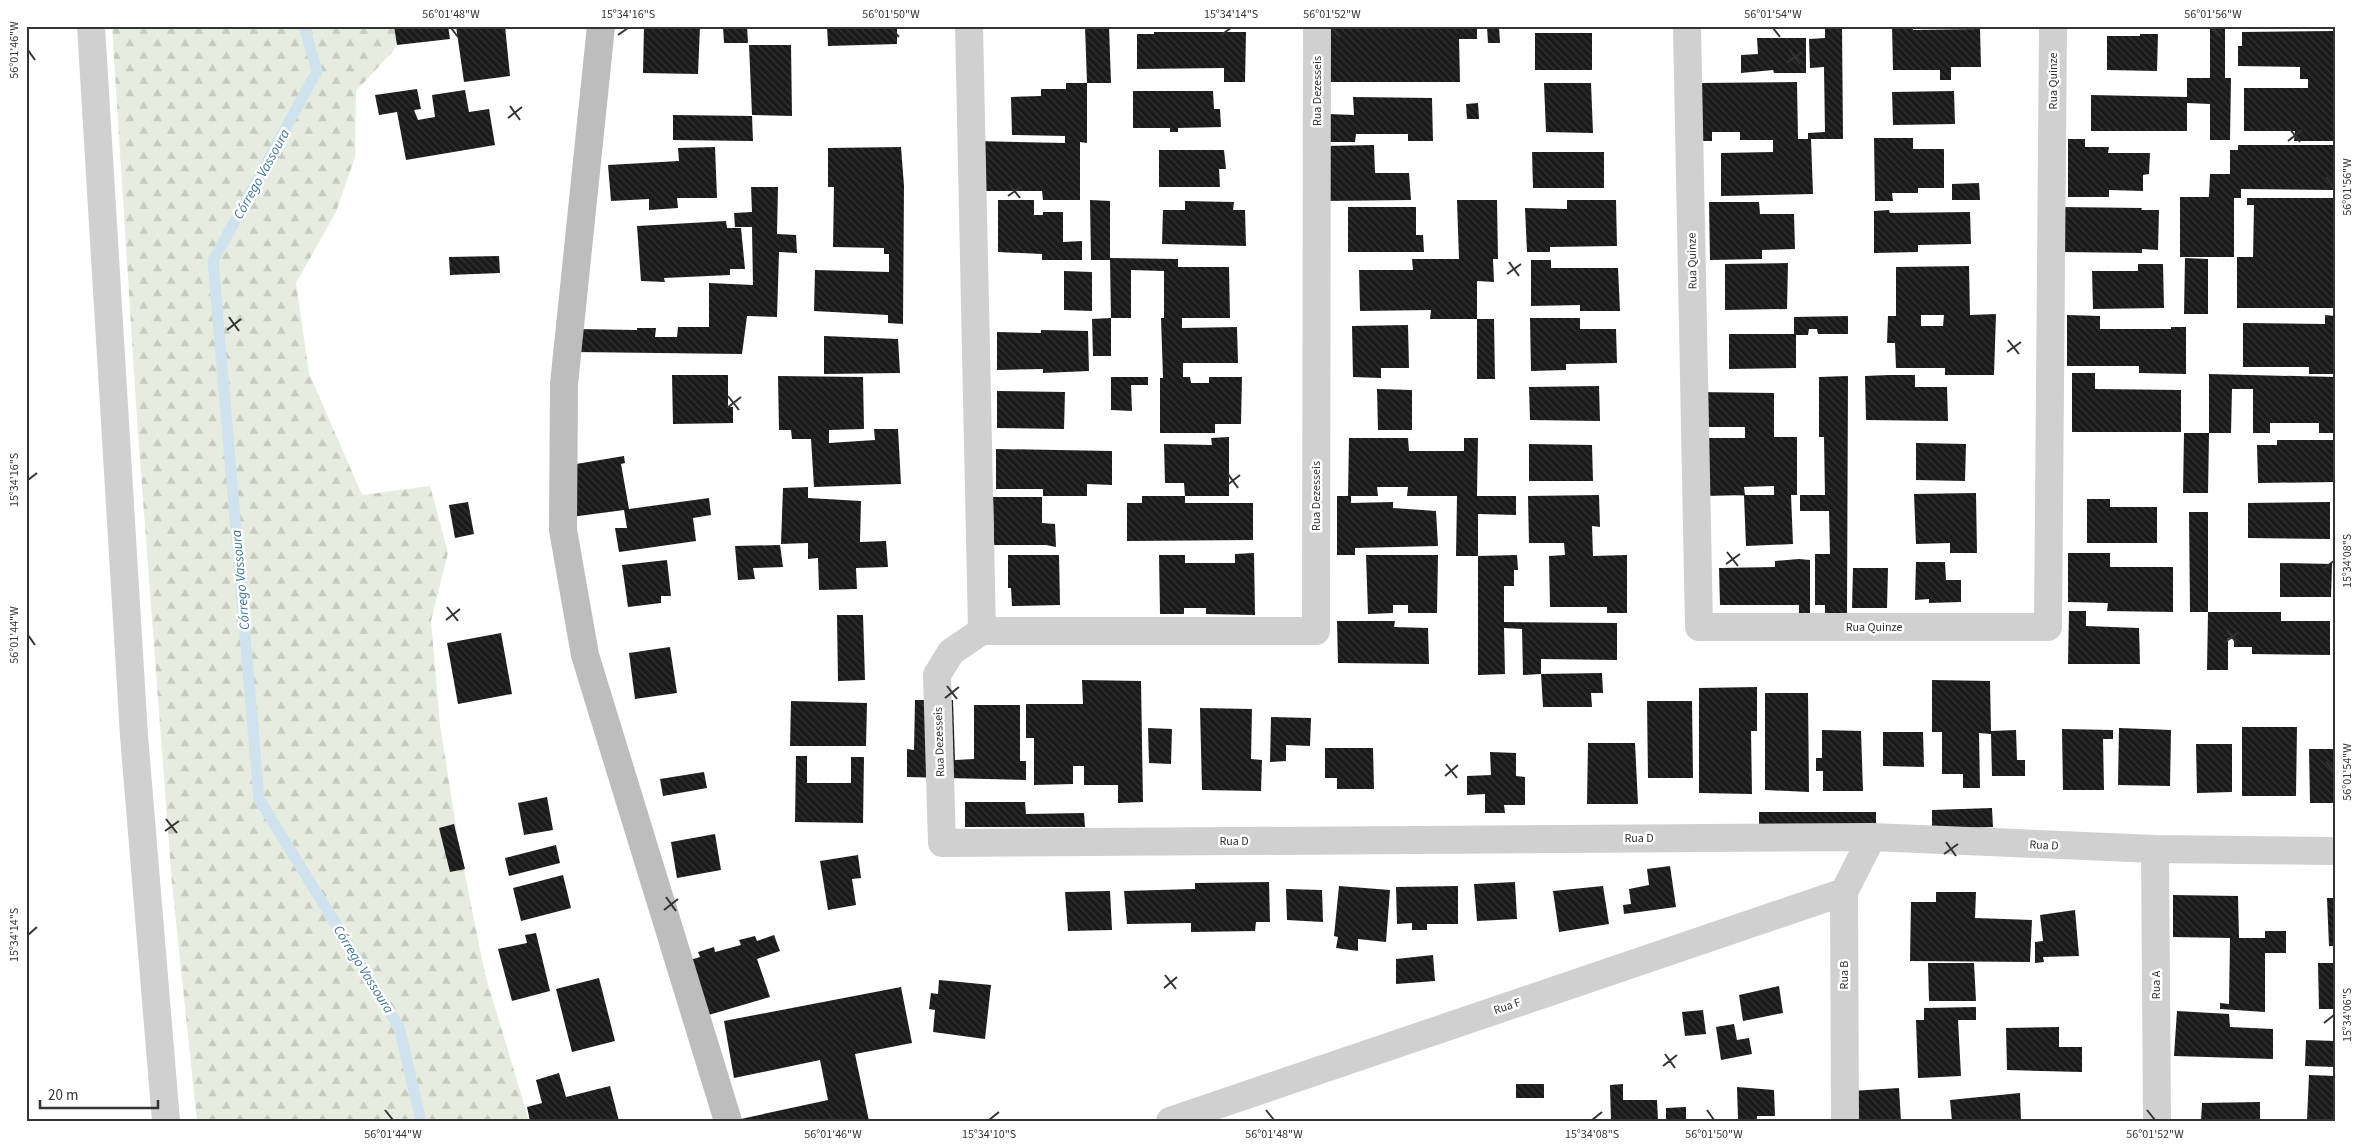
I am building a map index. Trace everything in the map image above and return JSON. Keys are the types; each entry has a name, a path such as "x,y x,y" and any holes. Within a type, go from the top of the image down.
{"main road":[{"path":"601,26 564,384 563,530 585,655 728,1121"}],"street":[{"path":"91,26 134,736 166,1121"},
{"path":"969,26 982,631"},
{"name":"Rua Dezesseis","path":"942,843 937,675 951,652 982,631 1316,631 1317,26"},
{"name":"Rua Quinze","path":"1687,26 1700,627 1749,627 2048,626 2053,26"},
{"name":"Rua D","path":"942,843 1872,837 2155,850 2335,851"},
{"name":"Rua B","path":"1845,1121 1844,892 1872,837"},
{"name":"Rua A","path":"2155,850 2157,1121"},
{"name":"Rua F","path":"1170,1121 1844,892"}],"green space":[{"path":"112,26 403,26 393,51 356,91 355,157 336,212 296,283 309,373 362,495 430,486 448,553 431,621 440,725 459,845 485,974 529,1121 197,1121 172,884 137,420"}],"building":[{"path":"394,26 448,26 450,39 397,45"},
{"path":"456,26 505,26 510,76 464,82"},
{"path":"644,26 700,26 698,74 643,73"},
{"path":"723,26 747,26 748,43 724,43"},
{"path":"827,26 897,26 897,44 828,46"},
{"path":"1085,26 1109,26 1111,83 1087,83"},
{"path":"1327,26 1477,26 1477,39 1459,39 1460,82 1328,82"},
{"path":"1825,26 1842,26 1843,139 1811,139 1813,194 1721,196 1721,153 1773,152 1773,140 1740,140 1740,132 1712,132 1712,141 1701,141 1700,83 1797,82 1798,139 1808,139 1808,133 1825,132 1824,67 1810,68 1809,39 1825,38"},
{"path":"1892,26 1913,26 1913,30 1980,29 1981,67 1951,67 1951,80 1940,80 1940,70 1893,70"},
{"path":"2210,26 2225,26 2225,78 2231,78 2230,140 2210,140 2210,104 2187,103 2187,131 2091,131 2091,95 2187,97 2187,78 2210,78"},
{"path":"1487,27 1499,27 1500,43 1488,43"},
{"path":"2335,31 2335,141 2294,141 2295,131 2244,131 2244,88 2308,88 2308,79 2300,79 2300,67 2238,66 2238,46 2242,46 2242,32"},
{"path":"1154,32 1246,32 1245,82 1224,82 1224,68 1137,69 1137,34 1154,34"},
{"path":"1535,33 1592,33 1592,70 1535,70"},
{"path":"2140,34 2158,34 2157,71 2107,70 2107,36 2140,36"},
{"path":"1757,38 1806,38 1806,73 1774,73 1773,70 1741,73 1741,55 1758,54"},
{"path":"749,45 791,45 792,116 752,115"},
{"path":"1066,83 1087,83 1087,143 1080,142 1080,200 1043,200 1042,191 975,191 975,141 1065,143 1065,136 1012,135 1011,97 1041,96 1041,89 1066,89"},
{"path":"1544,83 1591,83 1593,133 1546,132"},
{"path":"417,89 421,109 414,110 418,120 435,117 432,95 465,90 469,112 489,109 495,145 406,160 397,112 379,115 375,95"},
{"path":"1133,91 1213,91 1214,109 1220,109 1221,127 1178,128 1178,132 1170,132 1170,128 1133,128"},
{"path":"1954,91 1955,124 1893,125 1892,92"},
{"path":"1353,97 1432,98 1433,141 1408,141 1408,134 1356,134 1355,142 1329,142 1328,114 1354,115"},
{"path":"1478,103 1479,119 1467,119 1466,104"},
{"path":"673,115 752,116 753,141 673,140"},
{"path":"1874,138 1913,138 1913,149 1944,149 1944,188 1918,188 1918,193 1892,193 1893,201 1875,201"},
{"path":"2068,139 2085,139 2085,147 2109,147 2108,153 2150,153 2149,174 2143,175 2143,191 2109,190 2109,197 2068,197"},
{"path":"1374,145 1375,173 1409,173 1411,200 1325,201 1324,146"},
{"path":"2238,145 2334,145 2334,190 2241,189 2241,198 2234,198 2234,257 2180,257 2180,197 2209,197 2210,174 2230,174 2230,150 2238,150"},
{"path":"715,147 717,198 677,198 678,208 649,210 649,199 611,201 608,165 679,161 678,148"},
{"path":"901,147 904,186 903,324 888,323 888,315 814,311 815,270 889,272 889,254 884,254 884,248 833,247 834,187 828,187 828,148"},
{"path":"1159,150 1224,150 1226,169 1219,169 1220,187 1159,187"},
{"path":"1532,152 1604,152 1604,188 1533,188"},
{"path":"1979,183 1980,200 1952,200 1952,184"},
{"path":"751,187 778,187 777,234 796,235 797,253 779,252 777,317 747,316 742,354 575,352 575,329 637,330 637,328 656,328 655,337 677,337 678,327 709,327 709,283 753,285 752,227 735,227 734,213 752,212"},
{"path":"2247,198 2335,198 2335,308 2237,308 2237,257 2253,257 2254,205 2247,205"},
{"path":"998,200 1034,200 1034,215 1043,215 1043,212 1063,212 1063,242 1082,241 1082,260 1042,260 1042,254 998,252"},
{"path":"1090,200 1110,201 1110,258 1178,259 1178,267 1229,267 1230,318 1182,318 1182,328 1237,327 1238,363 1183,363 1183,377 1190,377 1191,383 1209,383 1209,377 1242,377 1241,424 1215,424 1215,433 1160,433 1160,378 1163,378 1161,318 1164,318 1164,271 1131,270 1131,318 1111,318 1110,260 1091,260"},
{"path":"1457,200 1497,200 1498,259 1493,259 1494,282 1477,281 1477,319 1430,319 1431,310 1360,311 1359,270 1413,270 1412,259 1459,259"},
{"path":"1567,200 1616,200 1617,246 1550,247 1550,252 1527,252 1525,208 1567,209"},
{"path":"1185,201 1234,202 1233,210 1245,210 1246,246 1162,244 1163,210 1185,210"},
{"path":"1709,202 1759,202 1760,214 1794,214 1795,249 1762,250 1762,259 1710,260"},
{"path":"1348,207 1416,207 1416,235 1423,235 1424,252 1348,252"},
{"path":"2061,207 2159,210 2158,250 2142,249 2142,253 2061,252"},
{"path":"1889,210 1890,213 1970,212 1971,244 1918,245 1918,252 1874,253 1874,211"},
{"path":"726,221 727,228 741,228 745,269 730,269 730,275 664,278 665,282 641,281 637,226"},
{"path":"499,256 500,273 450,275 449,257"},
{"path":"2185,258 2208,259 2208,314 2184,314"},
{"path":"1531,260 1551,260 1551,268 1618,268 1620,311 1580,311 1580,305 1531,306"},
{"path":"1788,263 1787,309 1725,310 1725,264"},
{"path":"2138,264 2163,264 2164,308 2093,309 2092,271 2138,271"},
{"path":"1969,266 1970,315 1996,314 1994,375 1945,375 1945,368 1896,368 1895,343 1887,343 1888,316 1896,316 1896,267","holes":["1921,315 1944,315 1943,326 1921,326"]},
{"path":"1064,271 1092,272 1092,311 1064,310"},
{"path":"2067,315 2100,316 2100,329 2171,329 2171,327 2186,327 2186,374 2139,373 2139,366 2067,366"},
{"path":"2325,315 2335,316 2335,374 2309,374 2309,367 2243,367 2243,323 2325,324"},
{"path":"1848,316 1848,334 1818,334 1817,329 1809,329 1808,335 1796,335 1796,368 1729,369 1729,334 1794,334 1794,317"},
{"path":"1111,318 1111,356 1093,356 1092,319"},
{"path":"1530,318 1580,318 1580,329 1616,329 1617,363 1566,364 1566,370 1531,371"},
{"path":"1477,319 1494,319 1495,379 1477,379"},
{"path":"1408,325 1409,368 1381,368 1381,378 1353,377 1352,326"},
{"path":"1041,330 1088,331 1089,371 1043,373 1043,369 997,370 997,332 1041,333"},
{"path":"824,336 898,339 900,373 824,374"},
{"path":"2072,373 2095,373 2095,389 2181,390 2181,432 2072,432"},
{"path":"2209,374 2335,377 2335,433 2319,433 2319,423 2270,423 2270,433 2253,433 2253,389 2232,389 2231,433 2209,433"},
{"path":"672,375 728,375 728,407 733,407 733,423 673,424"},
{"path":"1915,375 1915,387 1947,387 1948,421 1866,420 1865,376"},
{"path":"778,376 863,377 864,429 829,430 829,443 875,440 874,429 898,429 901,484 814,487 811,439 792,439 791,430 779,430"},
{"path":"1848,376 1847,613 1825,613 1825,605 1815,605 1815,554 1830,554 1829,511 1800,511 1800,495 1825,495 1824,437 1819,437 1819,377"},
{"path":"1111,377 1148,377 1148,385 1131,385 1132,411 1111,410"},
{"path":"1599,386 1600,421 1530,420 1529,387"},
{"path":"1377,389 1412,390 1412,430 1378,430"},
{"path":"997,391 1065,392 1064,429 997,428"},
{"path":"1697,392 1774,393 1774,437 1797,437 1797,495 1791,495 1793,544 1746,546 1744,495 1705,496 1706,438 1745,438 1745,427 1698,427","holes":["1774,486 1774,495 1745,495 1744,487"]},
{"path":"2184,433 2209,433 2208,493 2183,493"},
{"path":"1229,437 1229,496 1185,496 1184,483 1165,483 1164,444 1212,445 1211,438"},
{"path":"1349,438 1408,438 1409,451 1464,451 1464,438 1478,438 1477,496 1516,496 1516,515 1478,514 1478,556 1456,556 1457,496 1407,496 1408,487 1377,487 1378,496 1351,496 1351,503 1393,502 1393,508 1436,511 1438,546 1355,548 1355,555 1337,555 1337,496 1348,496"},
{"path":"2277,440 2335,440 2335,482 2258,483 2257,445 2277,445"},
{"path":"1916,443 1966,444 1965,481 1916,480"},
{"path":"1529,444 1592,445 1593,481 1529,481"},
{"path":"996,449 1112,451 1112,485 1087,484 1087,496 1043,496 1043,489 996,489"},
{"path":"624,456 625,463 621,464 629,509 709,498 711,515 693,518 696,541 619,552 615,528 627,528 624,510 571,517 564,466"},
{"path":"808,487 808,498 861,501 860,542 886,541 888,567 856,568 857,589 819,590 818,558 808,559 808,543 781,544 783,488"},
{"path":"1976,493 1977,553 1950,553 1950,543 1916,544 1914,494"},
{"path":"1599,495 1600,527 1592,526 1593,556 1627,555 1627,613 1607,613 1607,607 1550,607 1549,556 1565,555 1564,543 1529,543 1528,496"},
{"path":"1142,496 1185,496 1185,503 1253,503 1253,540 1127,541 1127,503 1142,503"},
{"path":"993,497 1042,497 1042,523 1055,524 1056,547 1046,545 994,545"},
{"path":"2087,499 2110,499 2110,507 2157,507 2157,543 2087,543"},
{"path":"468,502 474,534 455,538 449,505"},
{"path":"2330,502 2330,539 2248,538 2248,503"},
{"path":"2189,512 2208,512 2208,612 2190,612"},
{"path":"780,545 783,567 753,568 755,579 738,580 735,546"},
{"path":"1254,553 1255,615 1206,614 1206,608 1184,608 1184,614 1160,614 1159,555 1185,555 1185,563 1235,563 1235,554"},
{"path":"2068,553 2110,553 2110,567 2173,567 2173,612 2107,611 2108,603 2068,602"},
{"path":"1008,555 1059,555 1060,605 1012,606 1011,588 1008,588"},
{"path":"1366,555 1438,555 1437,613 1408,613 1408,605 1393,605 1393,613 1368,614"},
{"path":"1517,555 1518,570 1514,570 1514,586 1504,586 1504,622 1617,623 1617,660 1541,659 1541,674 1523,675 1522,629 1504,628 1505,674 1478,675 1478,556"},
{"path":"667,560 671,596 661,596 661,603 628,607 622,565"},
{"path":"1810,560 1810,613 1799,613 1799,605 1720,605 1719,568 1775,567 1775,561"},
{"path":"1916,562 1945,562 1946,580 1961,580 1961,602 1929,603 1929,599 1915,600"},
{"path":"2280,563 2332,564 2331,597 2280,597"},
{"path":"1853,568 1888,568 1887,608 1852,608"},
{"path":"2069,611 2086,611 2086,626 2139,628 2140,664 2068,664"},
{"path":"2208,612 2281,612 2281,621 2330,621 2330,655 2252,654 2252,647 2234,647 2234,639 2228,638 2228,670 2207,670"},
{"path":"837,615 863,615 865,680 838,681"},
{"path":"1337,621 1395,621 1394,627 1428,628 1429,664 1338,663"},
{"path":"501,633 512,694 458,704 447,643"},
{"path":"670,647 677,693 635,699 629,653"},
{"path":"1602,673 1603,693 1591,693 1592,707 1543,707 1541,674"},
{"path":"1082,680 1141,681 1143,802 1118,803 1118,785 1084,785 1084,766 1073,766 1073,784 1034,785 1034,738 1026,738 1026,704 1083,704"},
{"path":"1932,680 1990,681 1991,731 2016,730 2017,760 2025,760 2025,776 1992,776 1991,734 1979,733 1980,788 1963,788 1963,774 1942,774 1942,732 1932,732"},
{"path":"1757,687 1757,731 1751,731 1752,794 1699,793 1699,688"},
{"path":"1765,693 1808,693 1809,792 1765,790"},
{"path":"915,700 953,700 955,760 974,759 974,705 1020,705 1020,761 1026,761 1026,780 907,777 907,749 914,750"},
{"path":"791,701 867,703 866,746 790,746"},
{"path":"1647,701 1692,701 1693,778 1648,778"},
{"path":"1200,708 1252,709 1251,759 1262,760 1261,791 1202,790"},
{"path":"1271,717 1311,718 1310,746 1286,745 1286,761 1270,762"},
{"path":"2242,727 2297,727 2296,796 2242,796"},
{"path":"1148,728 1172,729 1171,764 1149,763"},
{"path":"2119,728 2171,730 2170,786 2118,785"},
{"path":"2062,729 2113,730 2113,739 2103,739 2104,790 2063,790"},
{"path":"1822,730 1861,731 1863,791 1823,791 1823,771 1816,771 1816,758 1822,758"},
{"path":"1883,732 1923,732 1924,767 1883,766"},
{"path":"1588,743 1635,743 1638,804 1587,804"},
{"path":"2196,744 2232,744 2232,792 2197,793"},
{"path":"1325,748 1373,748 1374,789 1337,789 1337,778 1325,778"},
{"path":"2309,749 2335,749 2335,803 2310,803"},
{"path":"1490,752 1516,753 1516,776 1525,777 1525,805 1504,805 1505,813 1485,813 1485,794 1467,795 1467,776 1491,775"},
{"path":"796,756 807,756 807,783 851,783 851,757 864,757 863,823 795,822"},
{"path":"704,772 707,788 663,796 660,779"},
{"path":"547,797 553,830 524,835 518,803"},
{"path":"965,802 1025,802 1026,814 1084,813 1085,827 965,827"},
{"path":"1992,808 1993,827 1932,829 1932,810"},
{"path":"1759,812 1876,812 1876,830 1759,829"},
{"path":"454,824 465,869 450,872 439,828"},
{"path":"715,834 721,870 677,878 671,842"},
{"path":"556,845 560,863 509,876 505,858"},
{"path":"858,855 861,878 852,879 856,905 828,910 820,861"},
{"path":"1670,866 1676,907 1624,914 1623,905 1631,904 1629,889 1649,885 1647,869"},
{"path":"563,875 571,908 521,921 513,888"},
{"path":"1269,882 1270,922 1256,922 1255,931 1191,932 1191,923 1127,924 1124,891 1195,889 1195,883"},
{"path":"1515,882 1517,919 1477,921 1474,884"},
{"path":"1339,886 1390,890 1386,942 1358,939 1358,951 1336,948 1338,937 1334,936"},
{"path":"1458,886 1458,924 1427,924 1427,930 1412,930 1412,923 1397,924 1396,887"},
{"path":"1603,886 1609,924 1559,932 1553,891"},
{"path":"1286,889 1322,890 1323,922 1287,920"},
{"path":"1110,891 1112,930 1068,931 1065,892"},
{"path":"1936,892 1976,892 1975,918 2032,920 2030,962 1910,961 1911,902 1936,902"},
{"path":"2173,895 2238,896 2239,938 2265,938 2265,931 2286,931 2286,953 2265,953 2265,1012 2220,1009 2220,1003 2229,1004 2230,938 2173,937"},
{"path":"2327,898 2335,898 2335,946 2329,946"},
{"path":"2075,910 2079,956 2043,957 2044,962 2035,963 2035,942 2043,941 2040,915"},
{"path":"536,933 550,991 512,1001 498,949 527,943 525,935"},
{"path":"774,935 780,951 757,959 770,997 688,1021 690,960 700,957 698,952 714,947 715,952 741,945 739,940 755,936 757,941"},
{"path":"1433,955 1435,981 1396,984 1396,959"},
{"path":"1928,963 1974,963 1976,1001 1929,1001"},
{"path":"2318,963 2335,963 2335,1009 2319,1009"},
{"path":"599,978 615,1041 572,1052 556,989"},
{"path":"939,980 991,985 985,1039 933,1032 935,1010 929,1009 931,993 938,994"},
{"path":"1779,986 1783,1013 1743,1021 1739,995"},
{"path":"901,987 912,1043 855,1054 869,1121 718,1121 736,1120 828,1100 820,1060 734,1078 724,1021"},
{"path":"1976,1007 1976,1020 1958,1020 1961,1076 1918,1078 1916,1020 1924,1020 1924,1008"},
{"path":"1703,1010 1706,1034 1685,1036 1682,1012"},
{"path":"2177,1011 2229,1014 2230,1027 2273,1029 2273,1059 2174,1056"},
{"path":"1734,1024 1737,1040 1749,1038 1752,1054 1721,1060 1716,1027"},
{"path":"2059,1027 2059,1047 2082,1047 2082,1072 2007,1070 2006,1028"},
{"path":"2306,1040 2335,1041 2335,1067 2305,1066"},
{"path":"559,1073 566,1097 610,1086 619,1121 530,1121 527,1107 542,1103 536,1080"},
{"path":"2309,1075 2335,1076 2335,1120 2307,1120"},
{"path":"1516,1084 1544,1084 1544,1098 1516,1098"},
{"path":"1623,1084 1623,1100 1657,1100 1658,1121 1611,1121 1610,1085"},
{"path":"1737,1087 1774,1090 1775,1116 1757,1116 1757,1121 1712,1121 1712,1119 1738,1119"},
{"path":"1899,1088 1901,1121 1846,1121 1852,1091"},
{"path":"2020,1093 2021,1121 1952,1121 1950,1100"},
{"path":"2260,1102 2260,1121 2201,1121 2202,1103"},
{"path":"1686,1107 1686,1121 1666,1121 1666,1108"}],"waterway":[{"name":"Córrego Vassoura","path":"304,26 317,71 213,261 259,799 399,1027 421,1121"}]}
